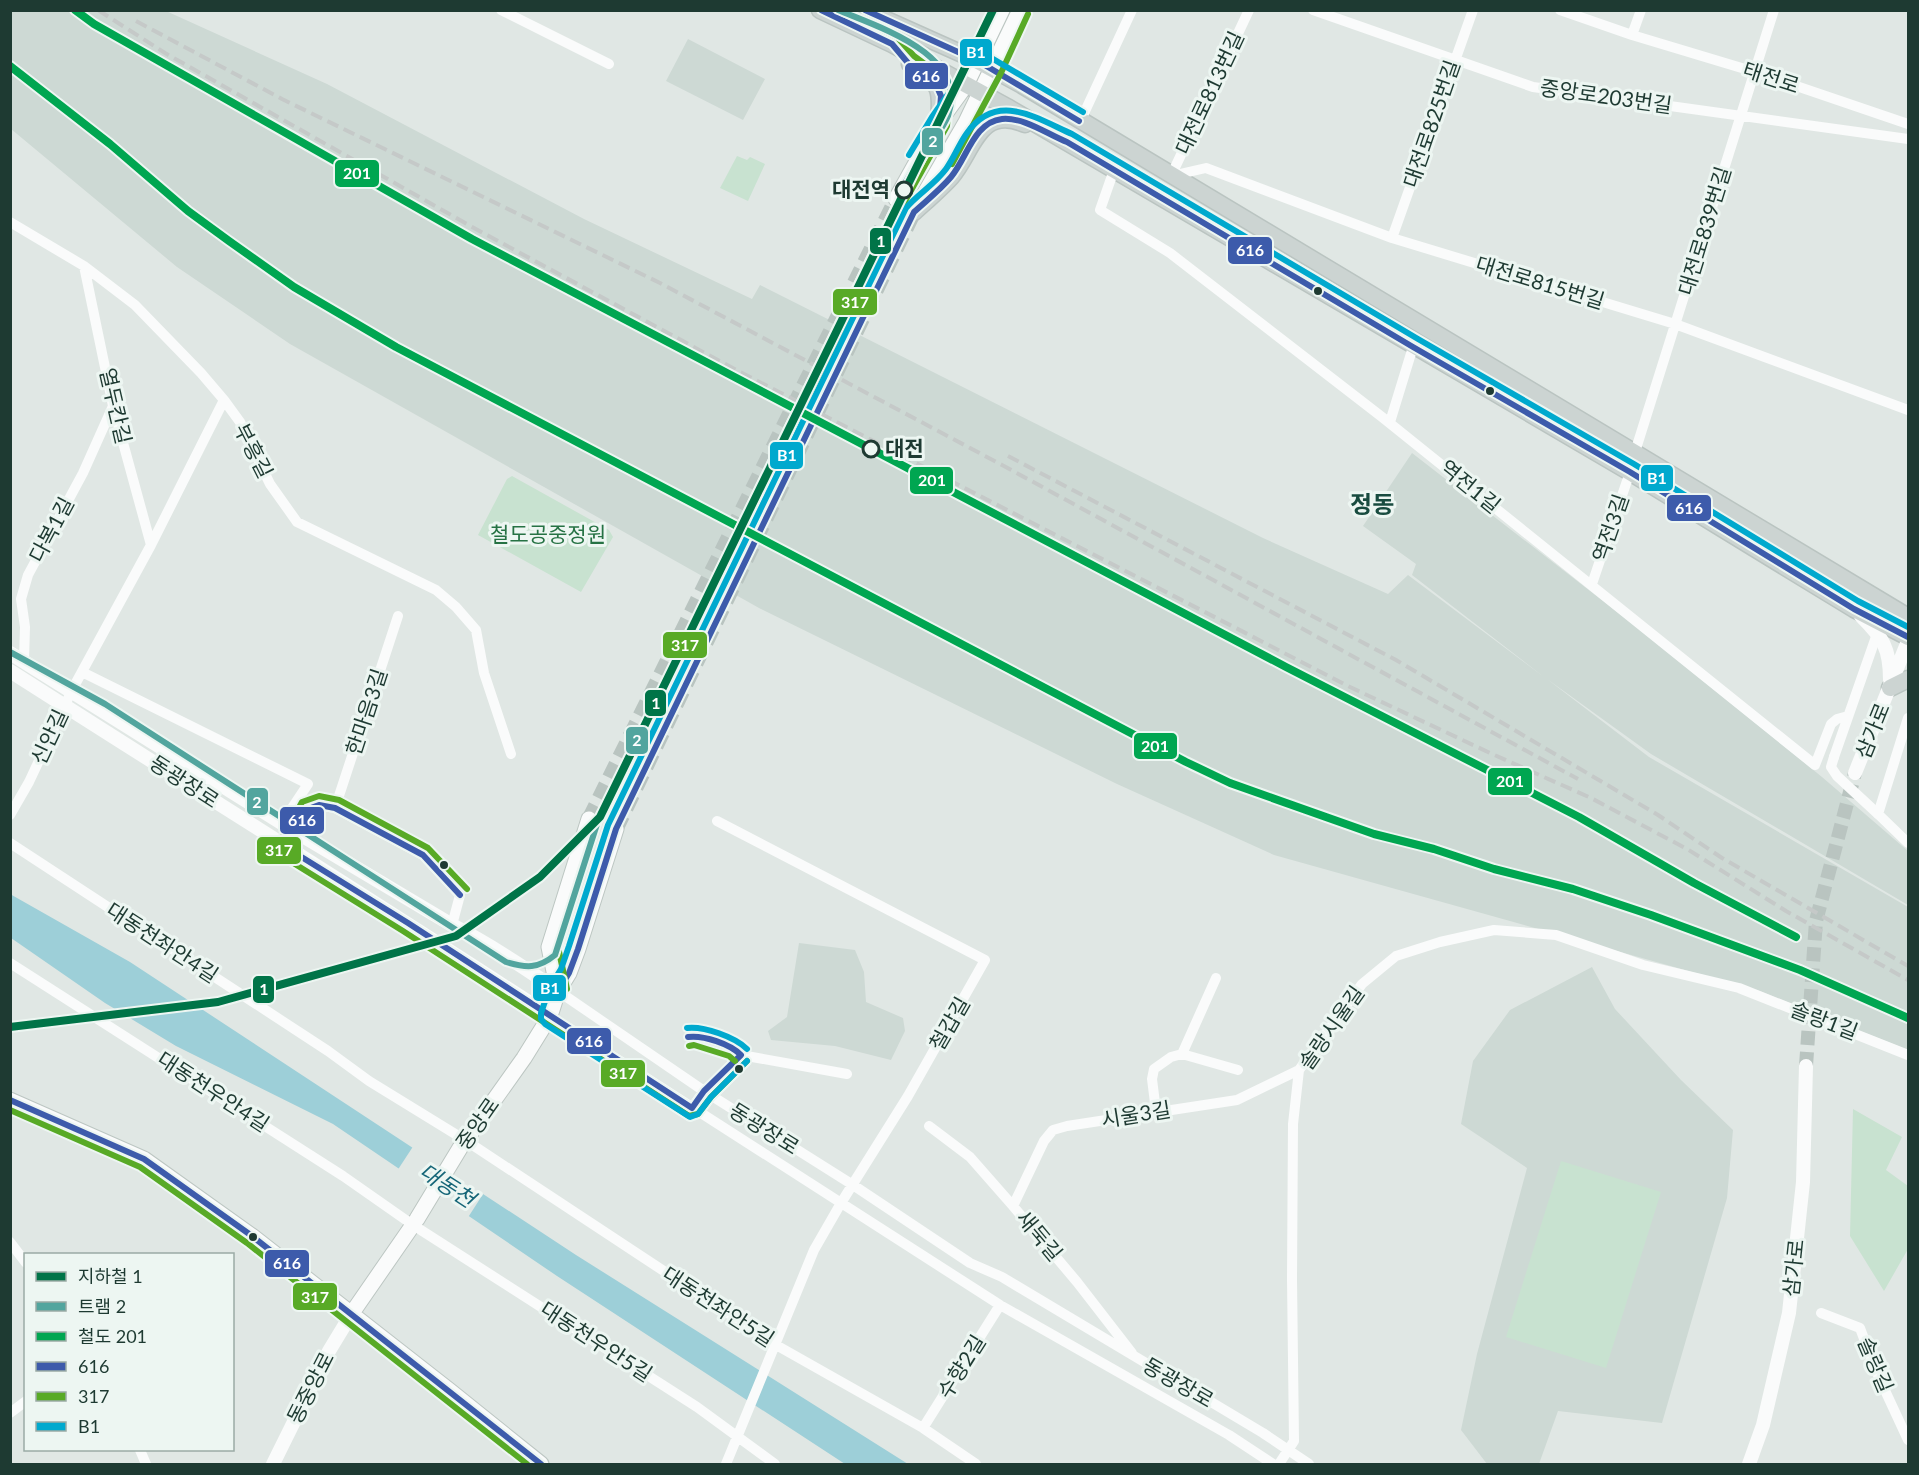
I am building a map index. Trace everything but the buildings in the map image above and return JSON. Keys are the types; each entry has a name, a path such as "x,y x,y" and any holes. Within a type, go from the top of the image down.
{"main road":[{"path":"820,10 891,44 1067,142 1413,347 1630,472 1854,609 1908,639"},
{"path":"864,10 888,16 993,69 1908,617"},
{"path":"914,213 966,122 978,61 1002,10"},
{"path":"896,199 939,122 993,69 1020,10"},
{"path":"891,44 908,63 935,82 941,96 939,122"},
{"path":"914,213 952,175 982,127 999,120 1015,120 1067,142"},
{"path":"1890,688 1908,679"},
{"name":"중앙로","path":"558,991 549,947 589,819"},
{"name":"중앙로","path":"352,1313 415,1222 463,1144 524,1058 550,1016 558,991 569,973 578,949 616,829"},
{"path":"10,1100 144,1160 252,1236 541,1464"}],"street":[{"path":"501,10 609,64"},
{"path":"1080,122 1132,10"},
{"name":"대전로813번길","path":"1172,176 1249,10"},
{"name":"중앙로203번길","path":"1313,10 1533,87 1908,139"},
{"name":"대전로825번길","path":"1392,238 1473,10"},
{"name":"태전로","path":"1560,10 1908,124"},
{"path":"1632,35 1641,10"},
{"name":"대전로839번길","path":"1635,452 1774,10"},
{"name":"대전로815번길","path":"1172,176 1206,168 1392,238 1675,324 1908,410"},
{"name":"역전1길","path":"1114,170 1100,210 1170,253 1390,422 1815,765 1831,724 1837,719 1848,716"},
{"name":"부흥길","path":"10,222 84,266 135,305 224,400 240,422 270,484 297,522 436,590 456,607 476,630 484,673 511,754"},
{"name":"열두칸길","path":"84,266 113,406 151,545"},
{"path":"1390,422 1413,347"},
{"name":"신안길","path":"10,815 29,782 72,690 151,545 224,400"},
{"name":"다복1길","path":"24,660 25,627 21,599 28,575 83,473 113,406"},
{"name":"역전3길","path":"1592,584 1630,472"},
{"name":"삼가로","path":"1854,609 1877,634 1890,658 1890,688"},
{"name":"한마음3길","path":"335,807 398,616"},
{"path":"1877,634 1831,767 1837,776 1908,843"},
{"name":"삼가로","path":"1855,773 1908,639"},
{"name":"동광장로","path":"10,653 296,832 513,960 704,1091 853,1185 970,1263 1002,1277 1263,1433 1309,1464"},
{"name":"동광장로","path":"10,671 287,848 408,922 692,1108 1000,1305 1229,1435 1273,1464"},
{"path":"82,672 308,784 282,823"},
{"path":"1878,814 1907,726"},
{"path":"287,848 308,809 320,805 335,807 423,855 460,895 452,925"},
{"name":"철갑길","path":"717,821 985,960 908,1096 814,1250 739,1433"},
{"name":"대동천좌안4길","path":"10,843 328,1051 463,1144"},
{"name":"솔랑시울길","path":"1279,1464 1294,1441 1293,1124 1299,1070 1362,984 1396,956 1440,942 1494,930 1556,935 1643,965 1739,988"},
{"name":"대동천우안4길","path":"10,963 415,1222"},
{"path":"1182,1054 1216,978"},
{"name":"솔랑1길","path":"1739,988 1908,1055"},
{"path":"1156,1111 1152,1079 1154,1069 1171,1057 1182,1054 1238,1070"},
{"path":"692,1108 704,1091 741,1055 847,1074"},
{"name":"삼가로","path":"1749,1464 1763,1425 1789,1313 1803,1182 1806,1066"},
{"name":"시울3길","path":"1013,1206 1044,1141 1053,1130 1156,1111 1237,1100 1299,1070"},
{"name":"새둑길","path":"929,1126 970,1157 1077,1282 1136,1358"},
{"name":"대동천좌안5길","path":"463,1144 774,1348 923,1428 976,1464"},
{"name":"대동천우안5길","path":"415,1222 739,1433 775,1464"},
{"path":"10,1242 24,1260"},
{"name":"수향2길","path":"923,1428 1000,1305"},
{"name":"동중앙로","path":"273,1464 329,1351 352,1313"},
{"name":"솔랑길","path":"1821,1313 1860,1328 1876,1371 1908,1440"},
{"path":"10,1413 24,1402"},
{"path":"726,1464 739,1433"}],"shaded area":[{"path":"10,11 166,11 327,84 584,219 752,299 760,285 1263,538 1388,594 1408,575 1544,677 1412,575 1416,564 1363,526 1412,453 1630,622 1822,777 1908,851 1908,905 1651,754 1547,679 1649,757 1908,907 1908,1050 1760,991 1274,855 1117,784 759,608 290,344 177,267 11,129"},
{"path":"688,39 765,79 743,120 666,81"},
{"path":"799,943 855,950 864,972 866,1002 903,1018 905,1031 891,1060 835,1046 771,1040 768,1031 787,1017"},
{"path":"1592,967 1615,1009 1681,1080 1733,1130 1727,1198 1662,1423 1558,1411 1539,1464 1487,1464 1461,1430 1477,1354 1527,1168 1461,1124 1473,1061 1510,1010"}],"green space":[{"path":"737,156 747,160 750,157 765,164 748,201 720,188"},
{"name":"철도공중정원","path":"512,476 609,530 613,537 581,592 478,535 507,479"},
{"path":"1853,1109 1902,1137 1886,1170 1908,1186 1908,1249 1884,1291 1850,1236"},
{"path":"1561,1161 1661,1192 1606,1368 1506,1337"}],"water":[{"name":"대동천","path":"10,894 130,962 576,1255 908,1464 845,1464 557,1276 333,1124 176,1046 105,1003 11,938"}],"pier":[{"path":"414,1145 485,1191 467,1219 397,1171"}],"tunnel":[{"path":"589,819 896,199"},
{"path":"616,829 914,212"},
{"path":"1806,1066 1816,921 1855,773"}],"railway":[{"path":"98,10 165,53 474,228 740,372 1350,687 1591,798 1687,849 1786,911 1908,980"},
{"path":"136,21 282,99 660,283 1002,465 1578,779"},
{"path":"1008,456 1396,660 1658,815 1722,858 1908,966"}],"metro line":[{"name":"1","path":"10,1027 218,1002 456,936 540,877 600,817 993,10"}],"tram line":[{"name":"2","path":"10,652 105,704 506,962 532,966 549,960 555,955 598,821 899,200 948,116 951,95 946,76 934,60 897,35 838,10"}],"rail line":[{"name":"201","path":"75,10 94,24 472,239 1286,667 1579,817 1694,883 1796,937"},
{"name":"201","path":"10,66 110,144 188,211 294,287 396,347 1186,762 1230,783 1374,834 1573,889 1651,915 1800,970 1908,1018"}],"transit line":[{"name":"616","path":"821,10 892,44 908,63 935,82 941,96 939,122 903,187"},
{"name":"317","path":"567,989 558,947 597,822 904,203 947,126 950,93 941,76 914,56 897,37 842,10"},
{"name":"616","path":"865,10 978,61 1079,121"},
{"name":"317","path":"952,164 1001,73 1028,14"},
{"name":"B1","path":"909,155 958,80 970,56 976,52 983,53 1083,112"},
{"name":"B1","path":"747,1061 711,1097 698,1114 690,1117 545,1024 541,1019 541,1013 550,987 561,969 608,825 906,208 942,174 967,133 979,120 991,113 1017,112 1045,121 1072,134 1634,464 1858,601 1908,627"},
{"name":"616","path":"558,991 569,973 578,949 616,829 914,212 951,177 984,127 1002,119 1027,123 1067,142 1413,347 1630,472 1854,609 1908,637"},
{"name":"317","path":"467,889 428,848 339,800 319,796 302,802 278,846 282,856 403,931 689,1116 698,1114 711,1097 747,1061"},
{"name":"616","path":"460,895 423,855 335,808 319,805 308,809 287,848 408,923 692,1108 704,1091 741,1055"},
{"name":"B1","path":"687,1028 719,1033 735,1040 747,1049"},
{"name":"616","path":"688,1037 701,1037 716,1041 741,1055"},
{"name":"317","path":"689,1046 694,1045 729,1056 735,1061"},
{"name":"616","path":"10,1100 144,1159 252,1236 541,1464"},
{"name":"317","path":"10,1110 140,1167 247,1243 527,1464"}],"place":[{"name":"대전역","path":"904,190"},
{"name":"대전","path":"871,449"}],"district":[{"name":"정동","path":"1372,505"}]}
